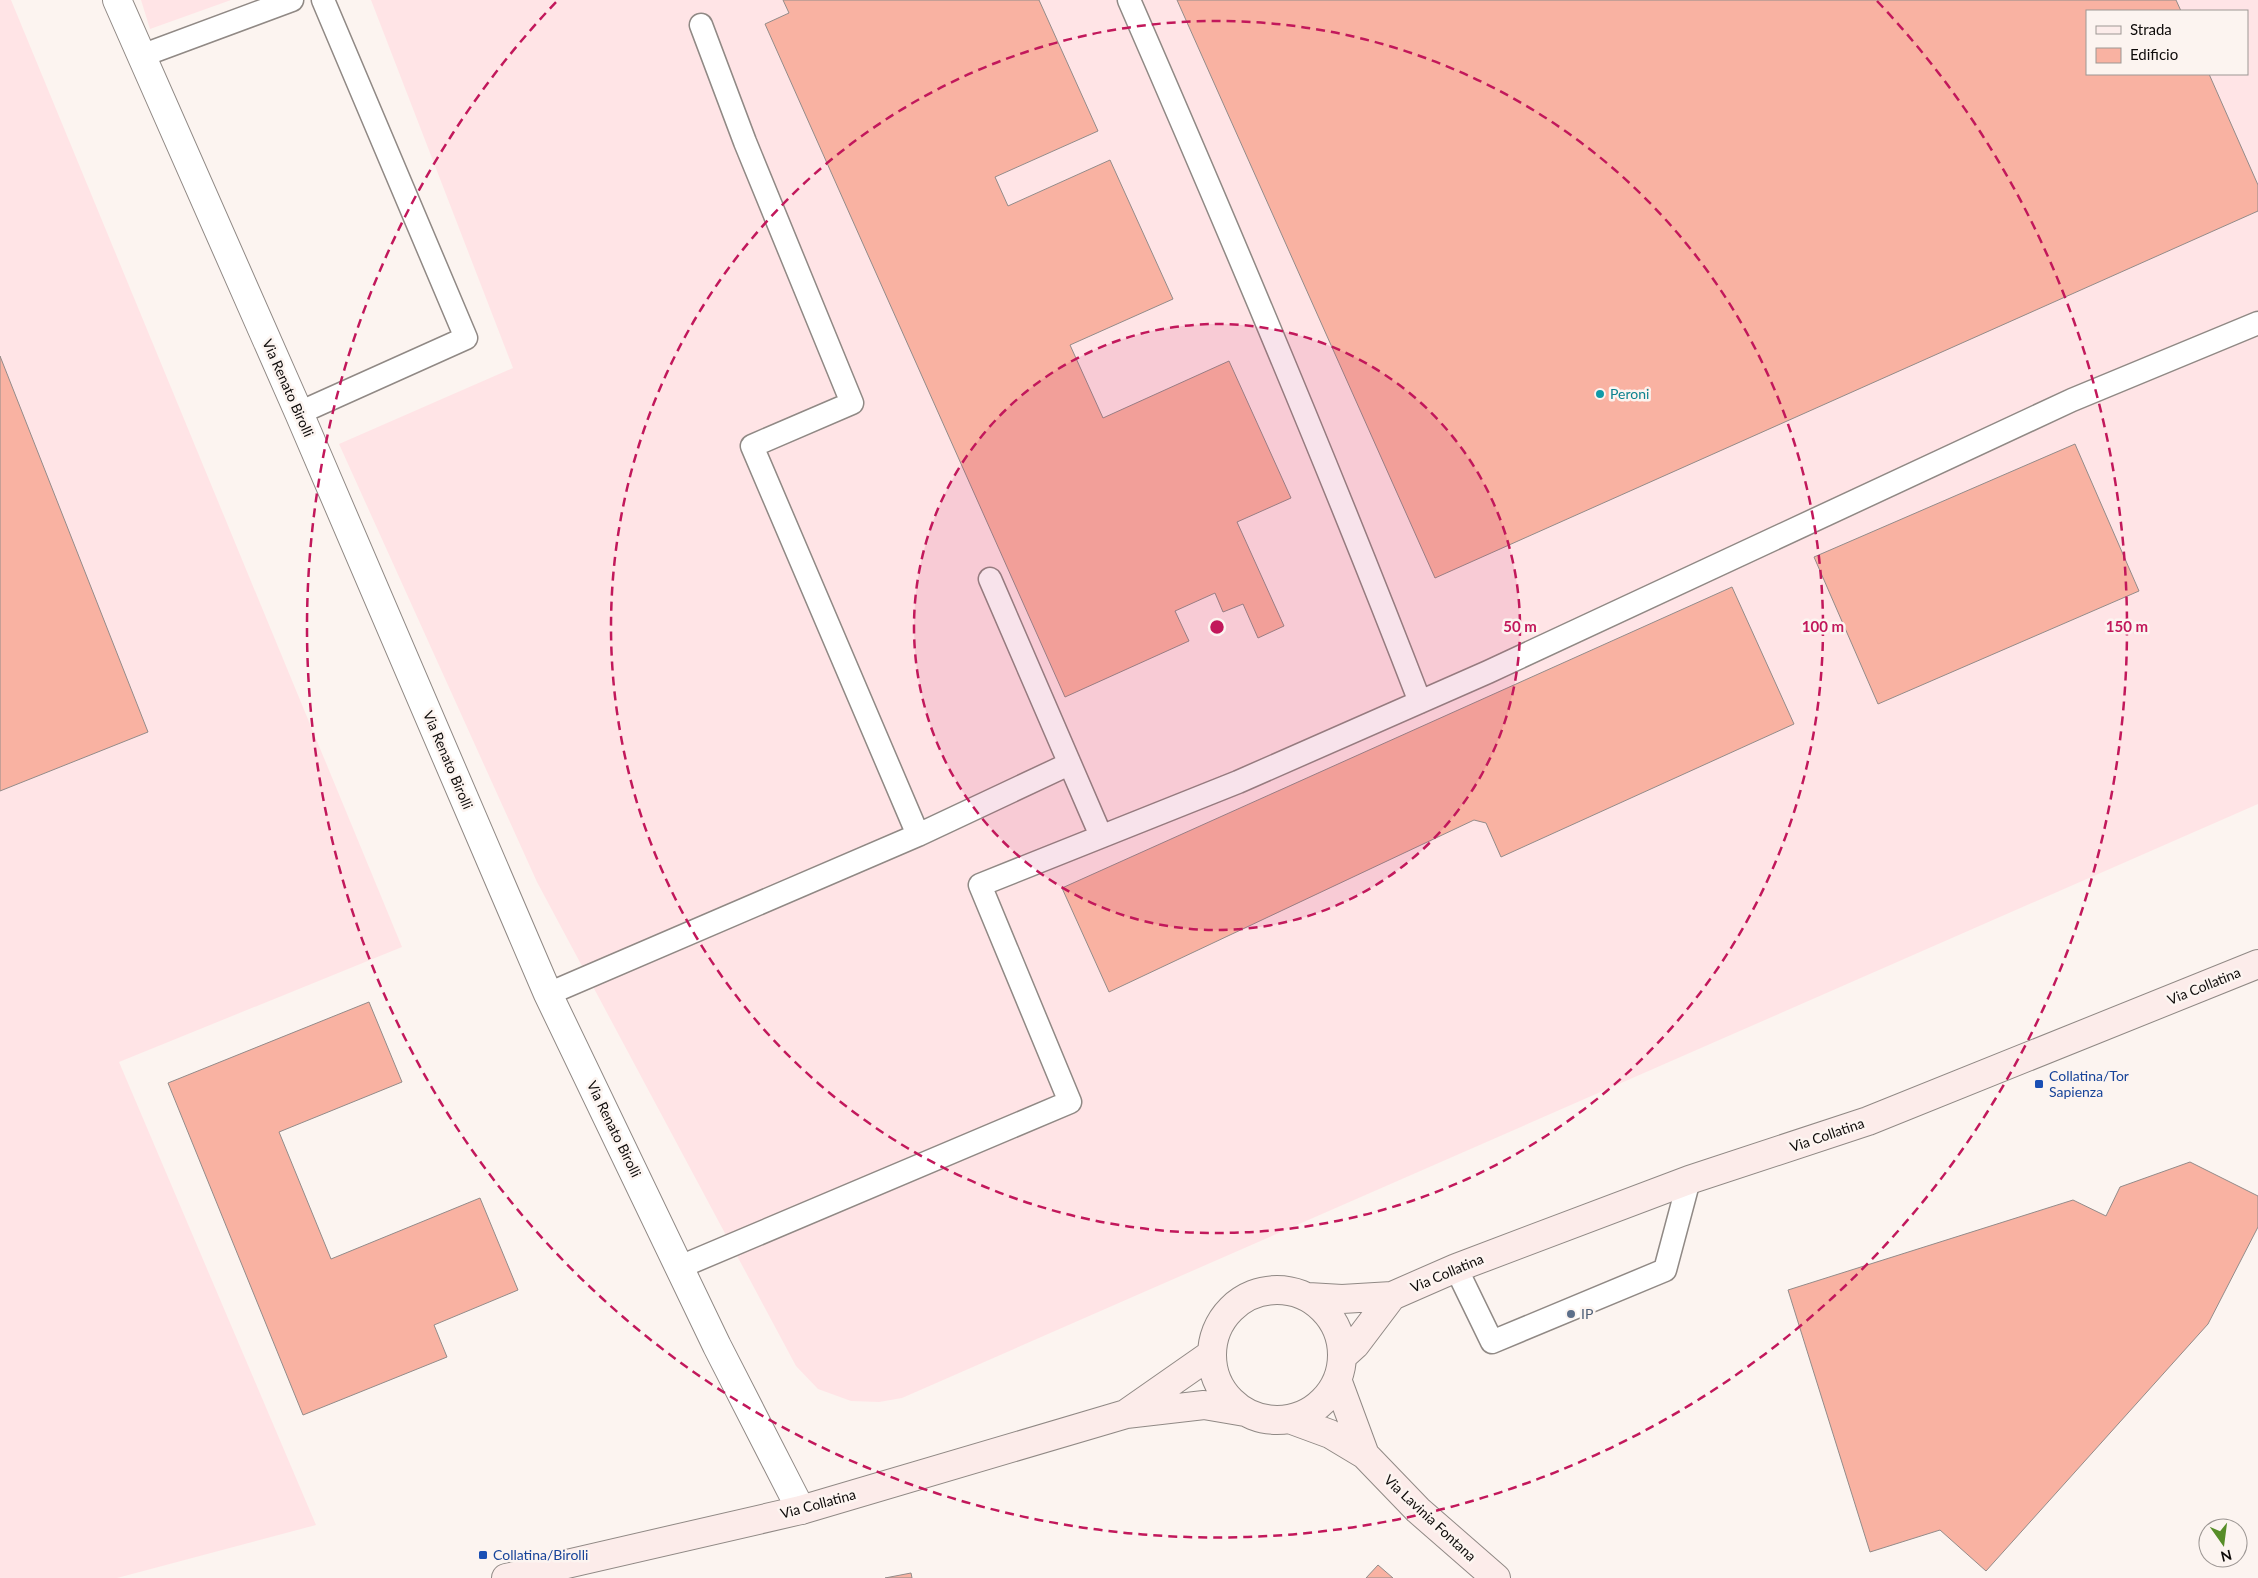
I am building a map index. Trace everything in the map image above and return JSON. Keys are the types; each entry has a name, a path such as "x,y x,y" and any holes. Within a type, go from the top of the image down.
{"street":[{"name":"Via Renato Birolli","path":"117,0 299,413 548,994 717,1346 801,1510"},
{"name":"Via Collatina","path":"1308,1297 1342,1299 1392,1296 1456,1268 1689,1180 1868,1121 2258,964"},
{"path":"1286,1290 1308,1297 1323,1310 1334,1326 1344,1354 1338,1382 1319,1405 1292,1420 1266,1420 1245,1412 1222,1392 1213,1377 1210,1355 1218,1325 1229,1309 1246,1299 1267,1292 1286,1290"},
{"name":"Via Collatina","path":"1344,1354 1355,1345 1392,1296"},
{"name":"Via Collatina","path":"1126,1414 1210,1355"},
{"name":"Via Lavinia Fontana","path":"1338,1382 1365,1455"},
{"name":"Via Collatina","path":"506,1578 801,1510 1126,1414 1204,1405 1245,1412"},
{"name":"Via Lavinia Fontana","path":"1292,1420 1330,1434 1365,1455 1418,1510 1496,1578"}],"lane":[{"path":"141,56 292,0"},
{"path":"299,413 466,338 323,0"},
{"path":"1129,0 1380,597 1420,702"},
{"path":"701,25 745,142 852,403 752,446 918,835"},
{"path":"680,1268 1070,1102 980,885 1238,782 1420,702 2072,400 2258,323"},
{"path":"990,579 1101,836"},
{"path":"548,994 918,835 1069,764"},
{"path":"1456,1268 1492,1342 1665,1270 1689,1180"}],"shaded area":[{"path":"0,0 11,0 402,947 119,1062 316,1525 117,1578 0,1578"},
{"path":"141,0 231,0 150,29"},
{"path":"371,0 2258,0 2258,804 902,1398 879,1402 851,1401 818,1389 796,1366 537,882 339,444 513,368"}],"building":[{"path":"783,0 1039,0 1098,131 995,177 1008,206 1110,160 1173,299 1070,345 1103,418 1229,361 1291,498 1237,522 1284,626 1258,638 1243,604 1223,612 1215,593 1175,611 1189,641 1065,697 765,24 789,13"},
{"name":"Peroni","path":"1177,0 2176,0 2181,10 2086,10 2086,75 2209,75 2258,185 2258,211 1435,578"},
{"path":"0,356 148,732 0,791"},
{"path":"2075,444 2139,591 1878,704 1814,557"},
{"path":"1732,587 1794,724 1501,857 1486,823 1474,820 1109,992 1062,888"},
{"path":"369,1002 402,1082 279,1132 331,1259 480,1198 518,1290 434,1325 447,1357 303,1415 168,1083"},
{"path":"2190,1162 2258,1196 2258,1227 2208,1324 1986,1571 1940,1530 1870,1552 1788,1290 2073,1200 2106,1216 2120,1187"},
{"path":"1378,1565 1393,1578 1366,1578"},
{"path":"911,1573 912,1578 885,1578"}],"place":[{"name":"Peroni","path":"1600,394"},
{"name":"Collatina/Tor Sapienza","path":"2039,1084"},
{"name":"IP","path":"1571,1314"},
{"name":"Collatina/Birolli","path":"483,1555"}]}
